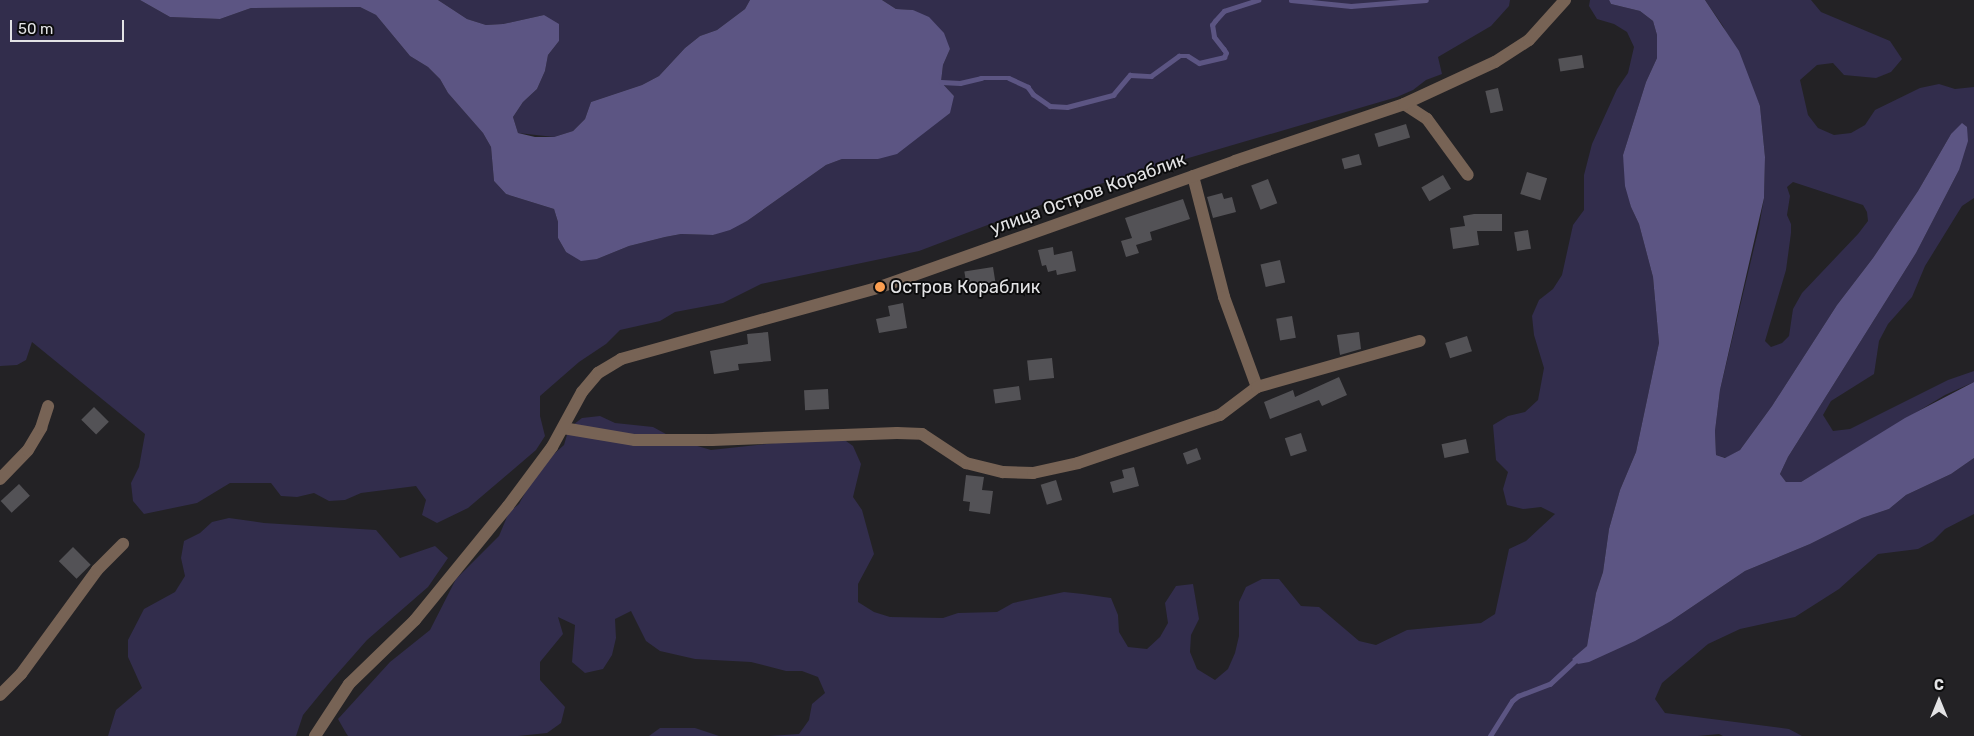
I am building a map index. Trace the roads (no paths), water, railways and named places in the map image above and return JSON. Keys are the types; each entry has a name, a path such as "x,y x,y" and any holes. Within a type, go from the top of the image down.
{"street":[{"name":"улица Остров Кораблик","path":"315,736 349,684 416,620 508,506 552,447 582,392 598,373 620,359 880,286 1404,104 1495,62 1530,40 1565,0"},
{"path":"1404,104 1427,119 1468,175"},
{"path":"1193,176 1224,297 1256,387"},
{"path":"563,428 635,440 712,440 867,434 922,434 966,463 1003,472 1033,472 1078,463 1220,415 1256,387 1420,341"},
{"path":"0,479 28,450 41,428 48,406"},
{"path":"0,695 20,674 97,570 123,544"}],"waterway":[{"path":"941,82 960,83 981,78 1009,78 1028,87 1033,94 1050,106 1067,107 1113,95 1130,75 1151,76 1179,56 1188,56 1199,63 1224,57 1226,53 1214,37 1212,25 1224,11 1258,0"},
{"path":"1291,0 1351,6 1426,0"},
{"path":"1490,736 1512,701 1518,696 1550,684 1575,661"}],"place":[{"name":"Остров Кораблик","path":"880,287"}]}
